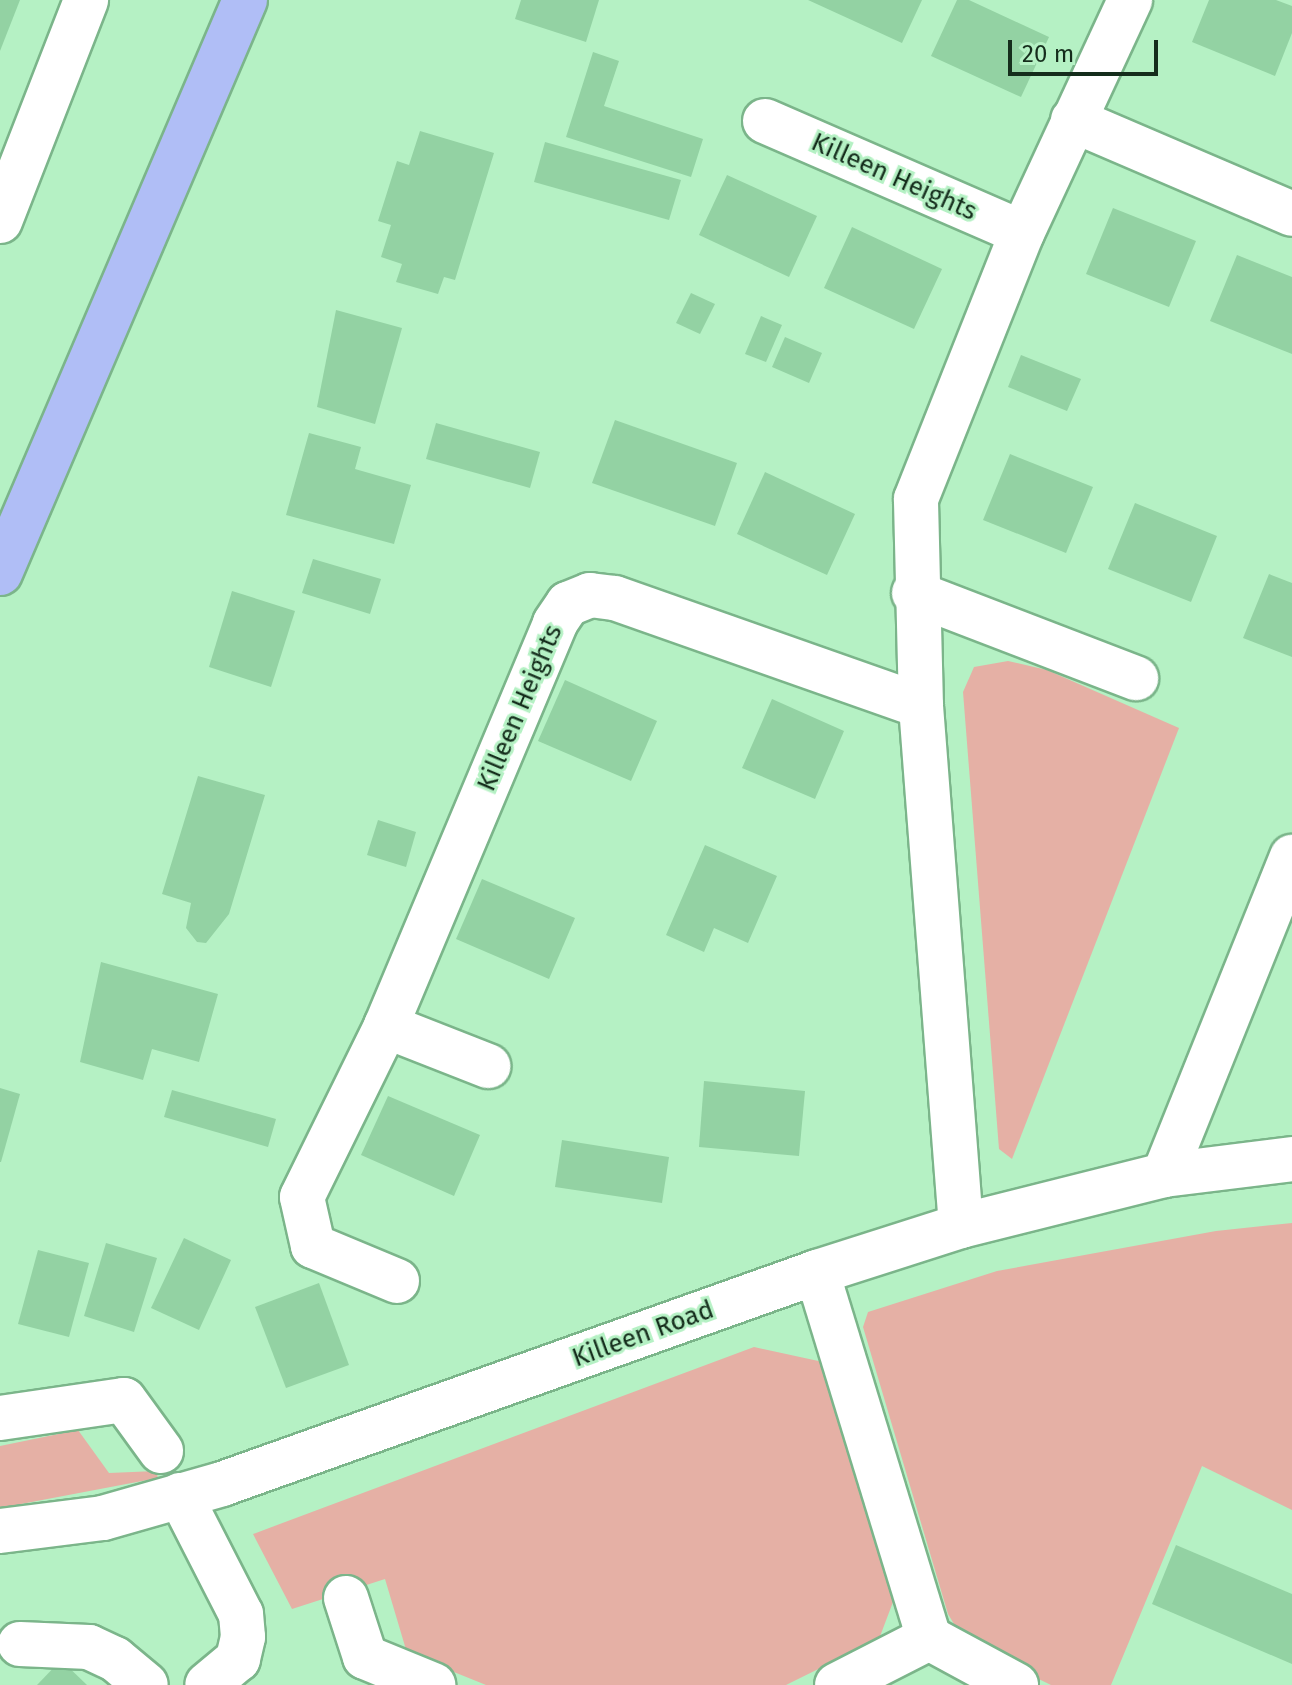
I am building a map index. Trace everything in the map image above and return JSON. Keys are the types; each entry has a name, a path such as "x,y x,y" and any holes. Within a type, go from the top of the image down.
{"main road":[{"path":"0,573 245,0"}],"street":[{"path":"0,221 86,0"},
{"path":"961,1226 914,593 916,499 1022,233 1130,0"},
{"path":"1073,120 1292,214"},
{"name":"Killeen Heights","path":"765,121 1022,233"},
{"path":"914,593 1136,678"},
{"name":"Killeen Heights","path":"397,1281 313,1246 302,1197 386,1026 555,623 578,598 615,598 921,706"},
{"path":"1164,1175 1292,857"},
{"path":"386,1026 488,1066"},
{"name":"Killeen Road","path":"0,1531 103,1518 180,1495 817,1272 961,1226 1164,1175 1292,1159"},
{"path":"817,1272 929,1638 1016,1685"},
{"path":"0,1418 124,1400 161,1451"},
{"path":"180,1495 241,1614 243,1637 238,1659 207,1685"},
{"path":"346,1598 365,1657 429,1684"},
{"path":"837,1685 929,1638"},
{"path":"20,1644 89,1647 115,1659 146,1685"}],"shaded area":[{"path":"1008,661 1047,670 1179,728 1012,1159 999,1149 963,692 974,667"},
{"path":"1292,1223 1292,1510 1202,1466 1111,1685 1051,1685 966,1644 948,1614 863,1327 868,1312 997,1271 1216,1231"},
{"path":"754,1347 823,1362 893,1602 879,1639 786,1685 486,1685 407,1653 385,1579 292,1609 253,1534"},
{"path":"78,1430 109,1473 156,1471 158,1478 0,1508 0,1446"}],"building":[{"path":"0,0 20,0 0,51"},
{"path":"521,0 599,0 586,42 515,19"},
{"path":"808,0 922,0 902,43"},
{"path":"957,0 969,0 1049,37 1021,97 931,56"},
{"path":"1209,0 1276,0 1292,6 1292,33 1275,76 1192,42"},
{"path":"593,52 619,61 604,106 703,139 691,177 566,137"},
{"path":"420,131 494,153 455,280 444,277 438,294 396,282 402,264 381,257 391,225 378,221 397,161 409,165"},
{"path":"545,142 681,180 669,220 534,182"},
{"path":"727,175 817,216 789,277 699,235"},
{"path":"1113,208 1196,241 1169,307 1086,274"},
{"path":"852,227 942,269 914,329 824,288"},
{"path":"1237,255 1292,277 1292,354 1210,321"},
{"path":"691,293 715,304 700,334 676,323"},
{"path":"336,310 402,328 375,424 317,407"},
{"path":"761,316 782,325 766,362 745,354"},
{"path":"785,337 822,353 809,383 772,367"},
{"path":"1021,355 1081,379 1067,411 1008,387"},
{"path":"615,420 737,463 715,526 592,483"},
{"path":"436,423 540,452 530,488 426,459"},
{"path":"309,433 361,447 355,469 411,485 394,544 286,515"},
{"path":"1010,454 1093,487 1066,553 983,520"},
{"path":"765,472 855,514 827,575 737,534"},
{"path":"1135,503 1217,536 1191,602 1108,569"},
{"path":"313,559 381,579 370,614 302,593"},
{"path":"1269,574 1292,583 1292,657 1243,638"},
{"path":"232,591 295,611 271,687 209,667"},
{"path":"565,680 657,721 631,781 538,741"},
{"path":"772,699 844,731 815,799 742,768"},
{"path":"198,776 265,795 229,914 206,943 197,942 186,928 191,903 162,894"},
{"path":"378,820 416,832 406,867 367,855"},
{"path":"705,845 777,876 748,943 714,928 704,952 666,935"},
{"path":"482,879 575,918 549,979 456,939"},
{"path":"101,962 218,994 199,1062 152,1049 143,1080 80,1062"},
{"path":"704,1081 805,1091 799,1156 699,1147"},
{"path":"0,1088 20,1094 1,1162 0,1162"},
{"path":"172,1090 276,1119 268,1147 164,1117"},
{"path":"388,1096 480,1135 454,1196 361,1155"},
{"path":"562,1140 669,1157 662,1203 555,1187"},
{"path":"184,1238 231,1260 199,1330 151,1308"},
{"path":"106,1243 157,1258 134,1332 84,1316"},
{"path":"38,1250 89,1263 69,1337 18,1324"},
{"path":"319,1283 349,1365 286,1388 255,1307"},
{"path":"1176,1545 1292,1594 1292,1664 1152,1604"},
{"path":"61,1660 87,1685 37,1685"}]}
